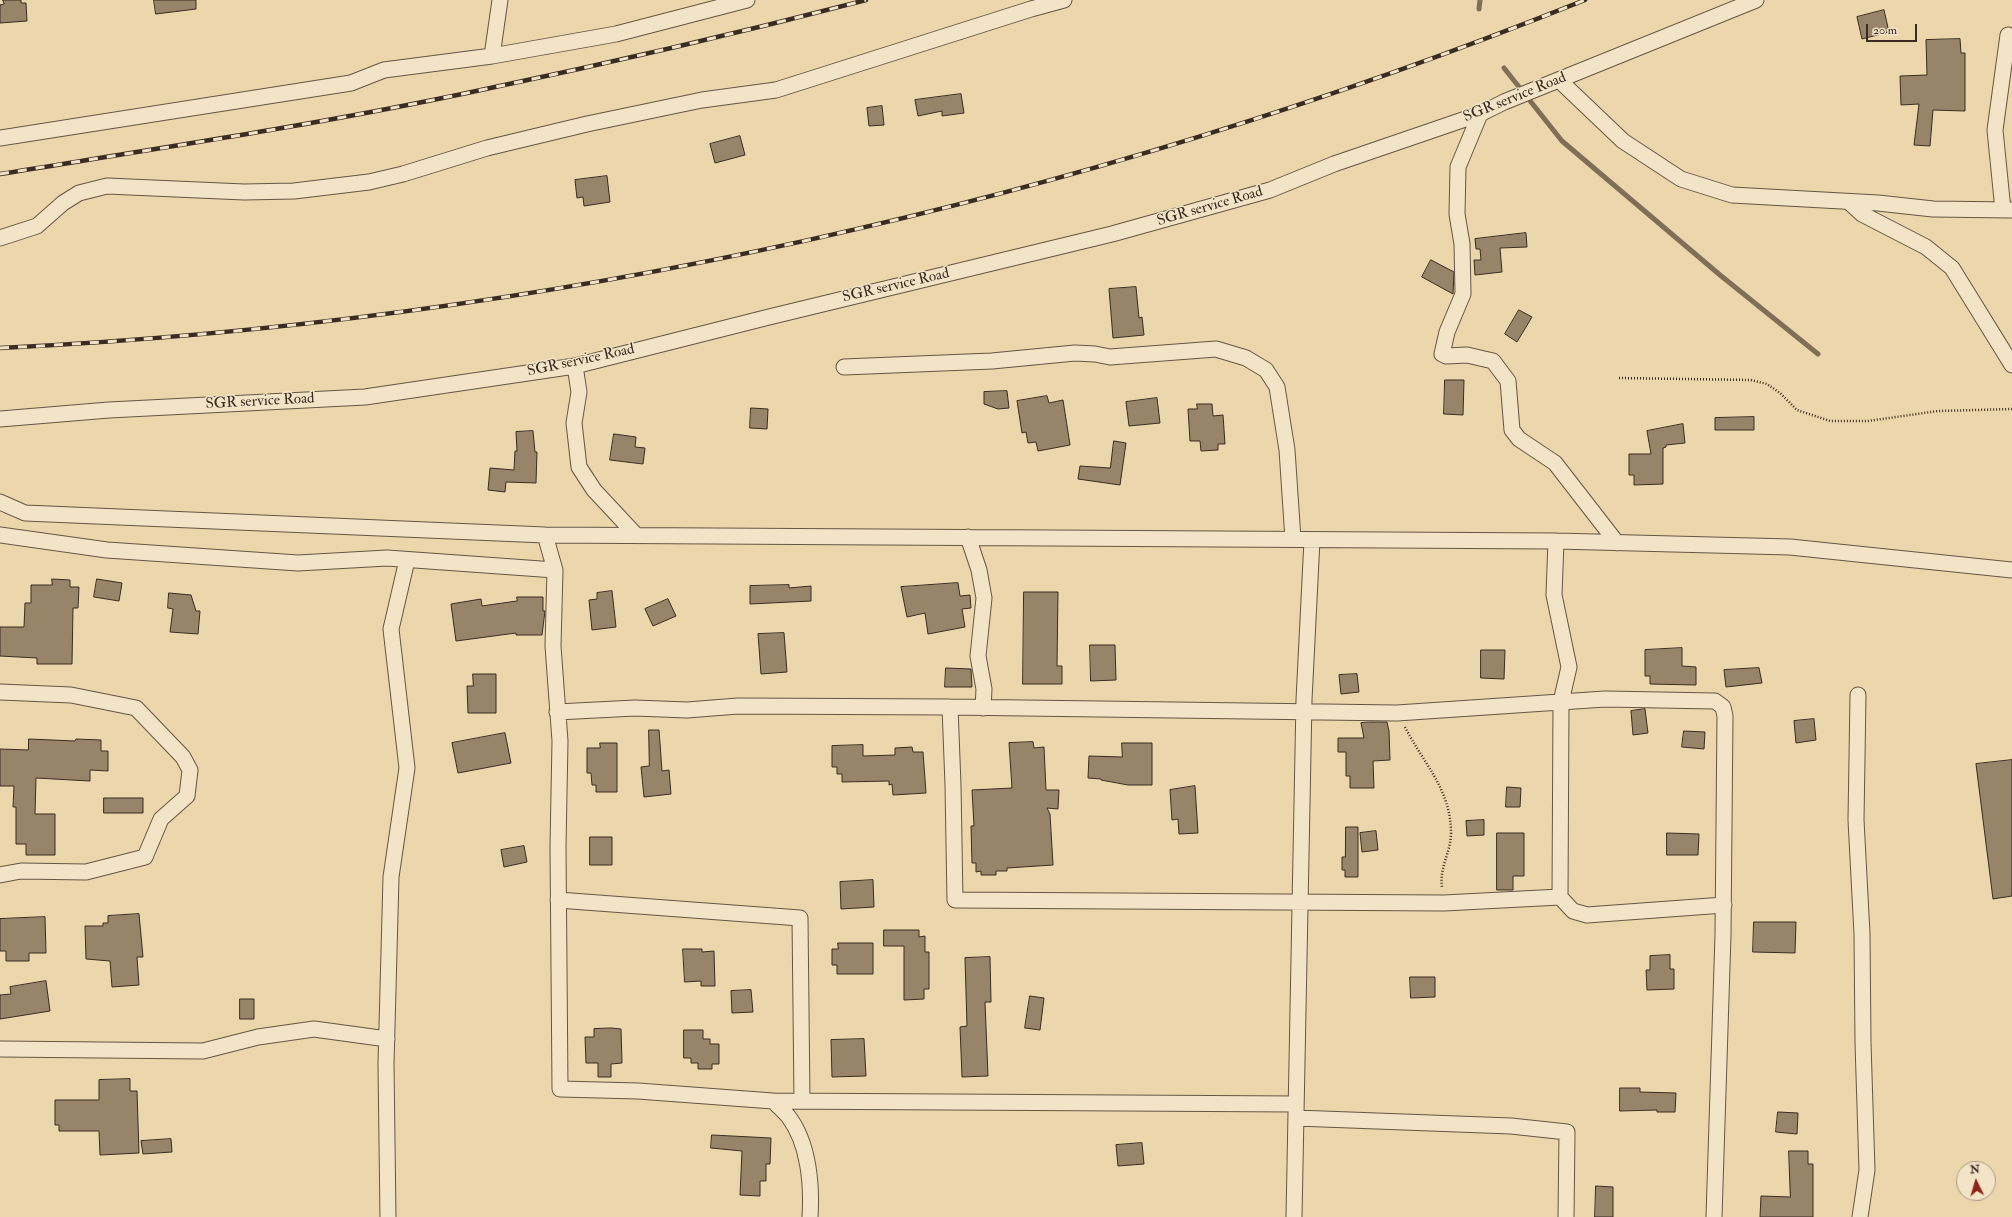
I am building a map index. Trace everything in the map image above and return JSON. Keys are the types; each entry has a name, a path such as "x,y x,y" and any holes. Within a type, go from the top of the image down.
{"street":[{"path":"492,56 500,0"},
{"path":"0,238 37,226 63,203 79,193 107,186 244,192 294,191 369,182 403,174 487,148 588,124 702,100 776,90 1024,11 1064,0"},
{"name":"SGR service Road","path":"0,419 109,410 365,398 575,366 769,317 1112,234 1270,190 1334,164 1480,114 1504,102 1756,0"},
{"path":"0,138 351,83 384,70 492,56 616,34 739,1"},
{"path":"1559,80 1623,140 1680,179 1732,195 1878,203 1933,209 2008,210 1995,130 2008,35"},
{"path":"1480,114 1458,167 1457,214 1462,244 1463,294 1447,332 1442,354 1446,356 1467,355 1493,361 1508,381 1512,430 1519,439 1556,463 1617,543"},
{"path":"1849,202 1867,217 1926,247 1952,268 2012,365"},
{"path":"844,367 992,361 1075,353 1095,354 1110,357 1210,349 1216,349 1246,358 1266,370 1277,387 1287,450 1293,539"},
{"path":"575,366 579,392 574,423 579,467 594,490 636,535"},
{"path":"0,502 25,513 544,535 1556,541 1790,547 1891,556 2012,570"},
{"path":"0,535 107,550 298,563 386,558 555,570"},
{"path":"544,535 555,570 553,646 560,741 558,900 560,1089 638,1091 773,1101 1296,1111 1511,1126 1567,1132 1566,1217"},
{"path":"968,537 979,570 984,598 978,656 984,689 983,708"},
{"path":"1294,1217 1304,712 1312,540"},
{"path":"1556,541 1554,595 1569,667 1562,702 1560,897 1573,911 1587,915 1724,905"},
{"path":"388,1217 387,1039 391,877 407,768 391,629 407,560"},
{"path":"0,692 71,695 136,708 183,757 190,770 187,796 161,819 145,857 86,872 21,871 0,875"},
{"path":"1858,695 1856,820 1862,934 1863,1043 1867,1170 1860,1217"},
{"path":"557,712 635,708 687,710 719,709 738,706 950,706 983,708 1397,713 1605,699 1715,701 1723,707 1726,716 1724,905 1714,1217"},
{"path":"950,706 954,785 955,900 1444,903 1560,897"},
{"path":"558,900 800,918 802,1101"},
{"path":"0,1049 203,1051 258,1037 314,1028 387,1039"},
{"path":"773,1101 789,1117 803,1144 812,1195 810,1217"}],"path":[{"path":"1619,378 1751,380 1767,384 1780,393 1797,410 1830,421 1868,421 1938,411 2012,409"},
{"path":"1397,713 1412,742 1429,766 1444,794 1449,813 1451,834 1440,877 1444,903"}],"building":[{"path":"3,0 21,0 21,3 26,3 27,21 0,23 0,5 4,4"},
{"path":"154,0 196,0 196,9 156,14"},
{"path":"1884,10 1889,32 1862,39 1857,17"},
{"path":"1960,39 1961,53 1965,53 1965,111 1933,110 1930,146 1914,145 1919,104 1901,105 1900,76 1927,75 1926,40"},
{"path":"961,94 964,113 942,116 942,111 918,116 915,100"},
{"path":"882,106 884,125 869,126 867,108"},
{"path":"740,136 745,155 715,163 710,144"},
{"path":"607,176 610,202 584,206 583,197 577,198 575,180"},
{"path":"1526,233 1527,247 1500,248 1502,272 1475,275 1474,260 1481,260 1480,249 1476,249 1475,239"},
{"path":"1431,260 1454,272 1453,294 1422,277"},
{"path":"1136,287 1139,318 1142,317 1144,335 1113,338 1109,289"},
{"path":"1519,310 1532,317 1517,342 1505,334"},
{"path":"1445,380 1464,380 1463,415 1444,414"},
{"path":"1007,391 1009,408 998,409 984,404 984,392"},
{"path":"1047,396 1049,403 1063,400 1070,445 1038,451 1036,442 1028,443 1026,432 1022,433 1017,401"},
{"path":"1157,398 1160,423 1129,426 1126,402"},
{"path":"1197,404 1212,404 1213,416 1223,415 1225,444 1218,444 1218,450 1201,451 1200,441 1190,441 1188,409 1197,409"},
{"path":"751,408 768,409 767,429 750,428"},
{"path":"1754,417 1754,430 1715,430 1715,418"},
{"path":"1683,424 1685,443 1666,445 1666,447 1663,448 1663,484 1634,485 1634,475 1629,475 1629,454 1651,454 1647,431"},
{"path":"533,431 535,452 537,452 536,483 506,482 505,492 488,490 490,468 514,470 515,451 517,451 516,432"},
{"path":"614,434 636,437 635,447 645,448 643,464 610,460"},
{"path":"1114,441 1126,443 1120,485 1078,479 1080,466 1110,468"},
{"path":"52,579 70,580 70,587 79,587 78,608 73,608 72,664 37,664 37,658 0,656 0,627 24,627 25,603 31,603 31,585 52,585"},
{"path":"97,579 122,583 119,601 94,597"},
{"path":"958,583 960,596 970,595 971,608 962,609 965,627 928,634 925,613 907,617 901,587"},
{"path":"789,585 789,588 811,586 811,601 750,604 750,586"},
{"path":"612,591 616,627 592,630 589,600 597,599 597,593"},
{"path":"1024,592 1058,592 1057,666 1062,666 1062,684 1023,684"},
{"path":"169,593 191,595 196,611 200,611 198,634 170,632 173,609 168,608"},
{"path":"517,597 543,597 543,611 545,611 542,635 516,635 516,633 456,641 451,604 481,599 482,606 517,601"},
{"path":"668,599 676,616 653,626 645,609"},
{"path":"784,633 787,672 761,674 758,634"},
{"path":"1090,645 1115,645 1116,680 1091,681"},
{"path":"1682,648 1682,666 1696,667 1696,685 1650,684 1650,676 1645,676 1645,650"},
{"path":"1481,650 1505,650 1504,679 1481,678"},
{"path":"946,668 971,669 972,687 945,687"},
{"path":"1759,668 1762,683 1726,687 1724,670"},
{"path":"473,674 496,674 496,713 468,713 467,686 473,686"},
{"path":"1357,674 1359,692 1341,694 1339,675"},
{"path":"1645,709 1648,733 1633,735 1631,711"},
{"path":"1814,719 1816,740 1796,743 1794,721"},
{"path":"1387,722 1389,731 1390,760 1373,761 1374,788 1350,788 1350,776 1346,776 1346,752 1338,752 1338,738 1364,738 1361,723"},
{"path":"649,730 659,730 662,771 669,770 671,794 644,797 641,767 649,766"},
{"path":"1684,731 1705,732 1704,749 1682,747"},
{"path":"505,733 511,763 458,773 452,743"},
{"path":"29,739 75,741 76,739 101,740 101,751 108,751 108,771 90,770 90,781 36,778 35,814 55,814 55,855 26,855 26,844 16,844 16,807 13,807 14,786 0,786 0,749 28,750"},
{"path":"1033,742 1034,748 1044,747 1046,790 1059,790 1058,809 1047,808 1050,814 1053,865 1007,868 1007,871 996,871 996,875 981,875 981,871 976,872 976,863 972,863 971,826 974,826 972,790 1012,788 1009,743"},
{"path":"600,743 617,743 617,792 596,792 596,785 592,785 591,773 587,773 587,748 600,748"},
{"path":"1122,743 1152,743 1152,785 1128,785 1101,779 1088,778 1089,756 1122,757"},
{"path":"863,745 863,756 895,755 895,748 912,747 913,752 923,752 926,793 893,795 892,784 889,785 889,781 842,782 842,774 837,774 837,767 832,767 832,746"},
{"path":"2012,760 2012,896 1993,899 1976,764"},
{"path":"1195,786 1198,833 1179,834 1178,819 1172,820 1170,790"},
{"path":"1507,787 1521,788 1520,807 1506,807"},
{"path":"104,798 143,798 143,813 104,813"},
{"path":"1484,820 1484,835 1467,836 1466,821"},
{"path":"1346,827 1358,827 1358,877 1345,877 1345,870 1342,870 1342,857 1345,857"},
{"path":"1376,831 1378,850 1362,852 1360,833"},
{"path":"1497,833 1524,833 1524,876 1513,876 1513,890 1497,890"},
{"path":"1667,833 1699,834 1698,855 1667,855"},
{"path":"590,837 612,837 612,865 590,865"},
{"path":"524,846 527,862 504,867 501,850"},
{"path":"873,880 874,907 841,909 840,882"},
{"path":"139,914 143,957 137,957 139,985 112,987 110,961 86,959 85,926 103,926 103,923 108,923 108,916"},
{"path":"45,917 46,953 29,953 29,961 6,961 6,951 0,951 0,919"},
{"path":"1754,922 1796,922 1795,953 1753,952"},
{"path":"884,930 919,930 919,937 925,936 925,952 929,952 929,989 924,989 924,999 904,1000 904,946 884,946"},
{"path":"838,943 873,943 873,974 837,974 837,965 832,965 832,949 838,949"},
{"path":"683,949 702,949 702,952 714,951 715,986 701,986 701,981 685,982"},
{"path":"1670,955 1670,969 1674,969 1674,989 1647,990 1646,970 1650,970 1650,956"},
{"path":"990,957 991,1002 985,1002 988,1076 962,1077 960,1027 967,1026 965,958"},
{"path":"1410,977 1435,977 1435,997 1411,998"},
{"path":"46,981 50,1011 0,1019 0,995 11,994 10,987"},
{"path":"751,990 753,1012 732,1013 731,991"},
{"path":"1030,996 1044,998 1040,1030 1025,1028"},
{"path":"240,999 254,999 254,1019 240,1019"},
{"path":"594,1029 621,1029 622,1063 611,1064 611,1077 598,1077 598,1063 586,1063 585,1037 594,1037"},
{"path":"684,1030 703,1030 703,1039 710,1039 710,1044 719,1044 719,1064 712,1064 712,1069 698,1069 698,1063 691,1063 691,1058 684,1058"},
{"path":"864,1039 866,1076 832,1077 831,1040"},
{"path":"130,1079 130,1091 137,1091 139,1153 100,1155 99,1131 59,1131 59,1125 55,1125 55,1100 99,1100 99,1080"},
{"path":"1620,1088 1640,1088 1640,1092 1676,1093 1675,1112 1657,1112 1657,1110 1620,1111"},
{"path":"1778,1112 1798,1113 1797,1134 1776,1132"},
{"path":"712,1135 771,1138 770,1164 766,1164 766,1181 760,1181 760,1196 740,1195 742,1151 711,1148"},
{"path":"171,1139 172,1152 143,1154 141,1141"},
{"path":"1142,1143 1144,1164 1118,1166 1116,1145"},
{"path":"1789,1151 1808,1151 1808,1164 1813,1164 1813,1217 1760,1217 1761,1196 1790,1197"},
{"path":"1596,1186 1613,1187 1613,1217 1595,1217"}],"waterway":[{"path":"1479,9 1480,0"},
{"path":"1504,68 1562,141 1720,275 1818,354"}],"railway":[{"path":"0,174 241,135 421,102 626,58 866,0"},
{"path":"0,348 204,334 406,311 607,280 807,240 1004,192 1200,136 1394,72 1585,0"}]}
